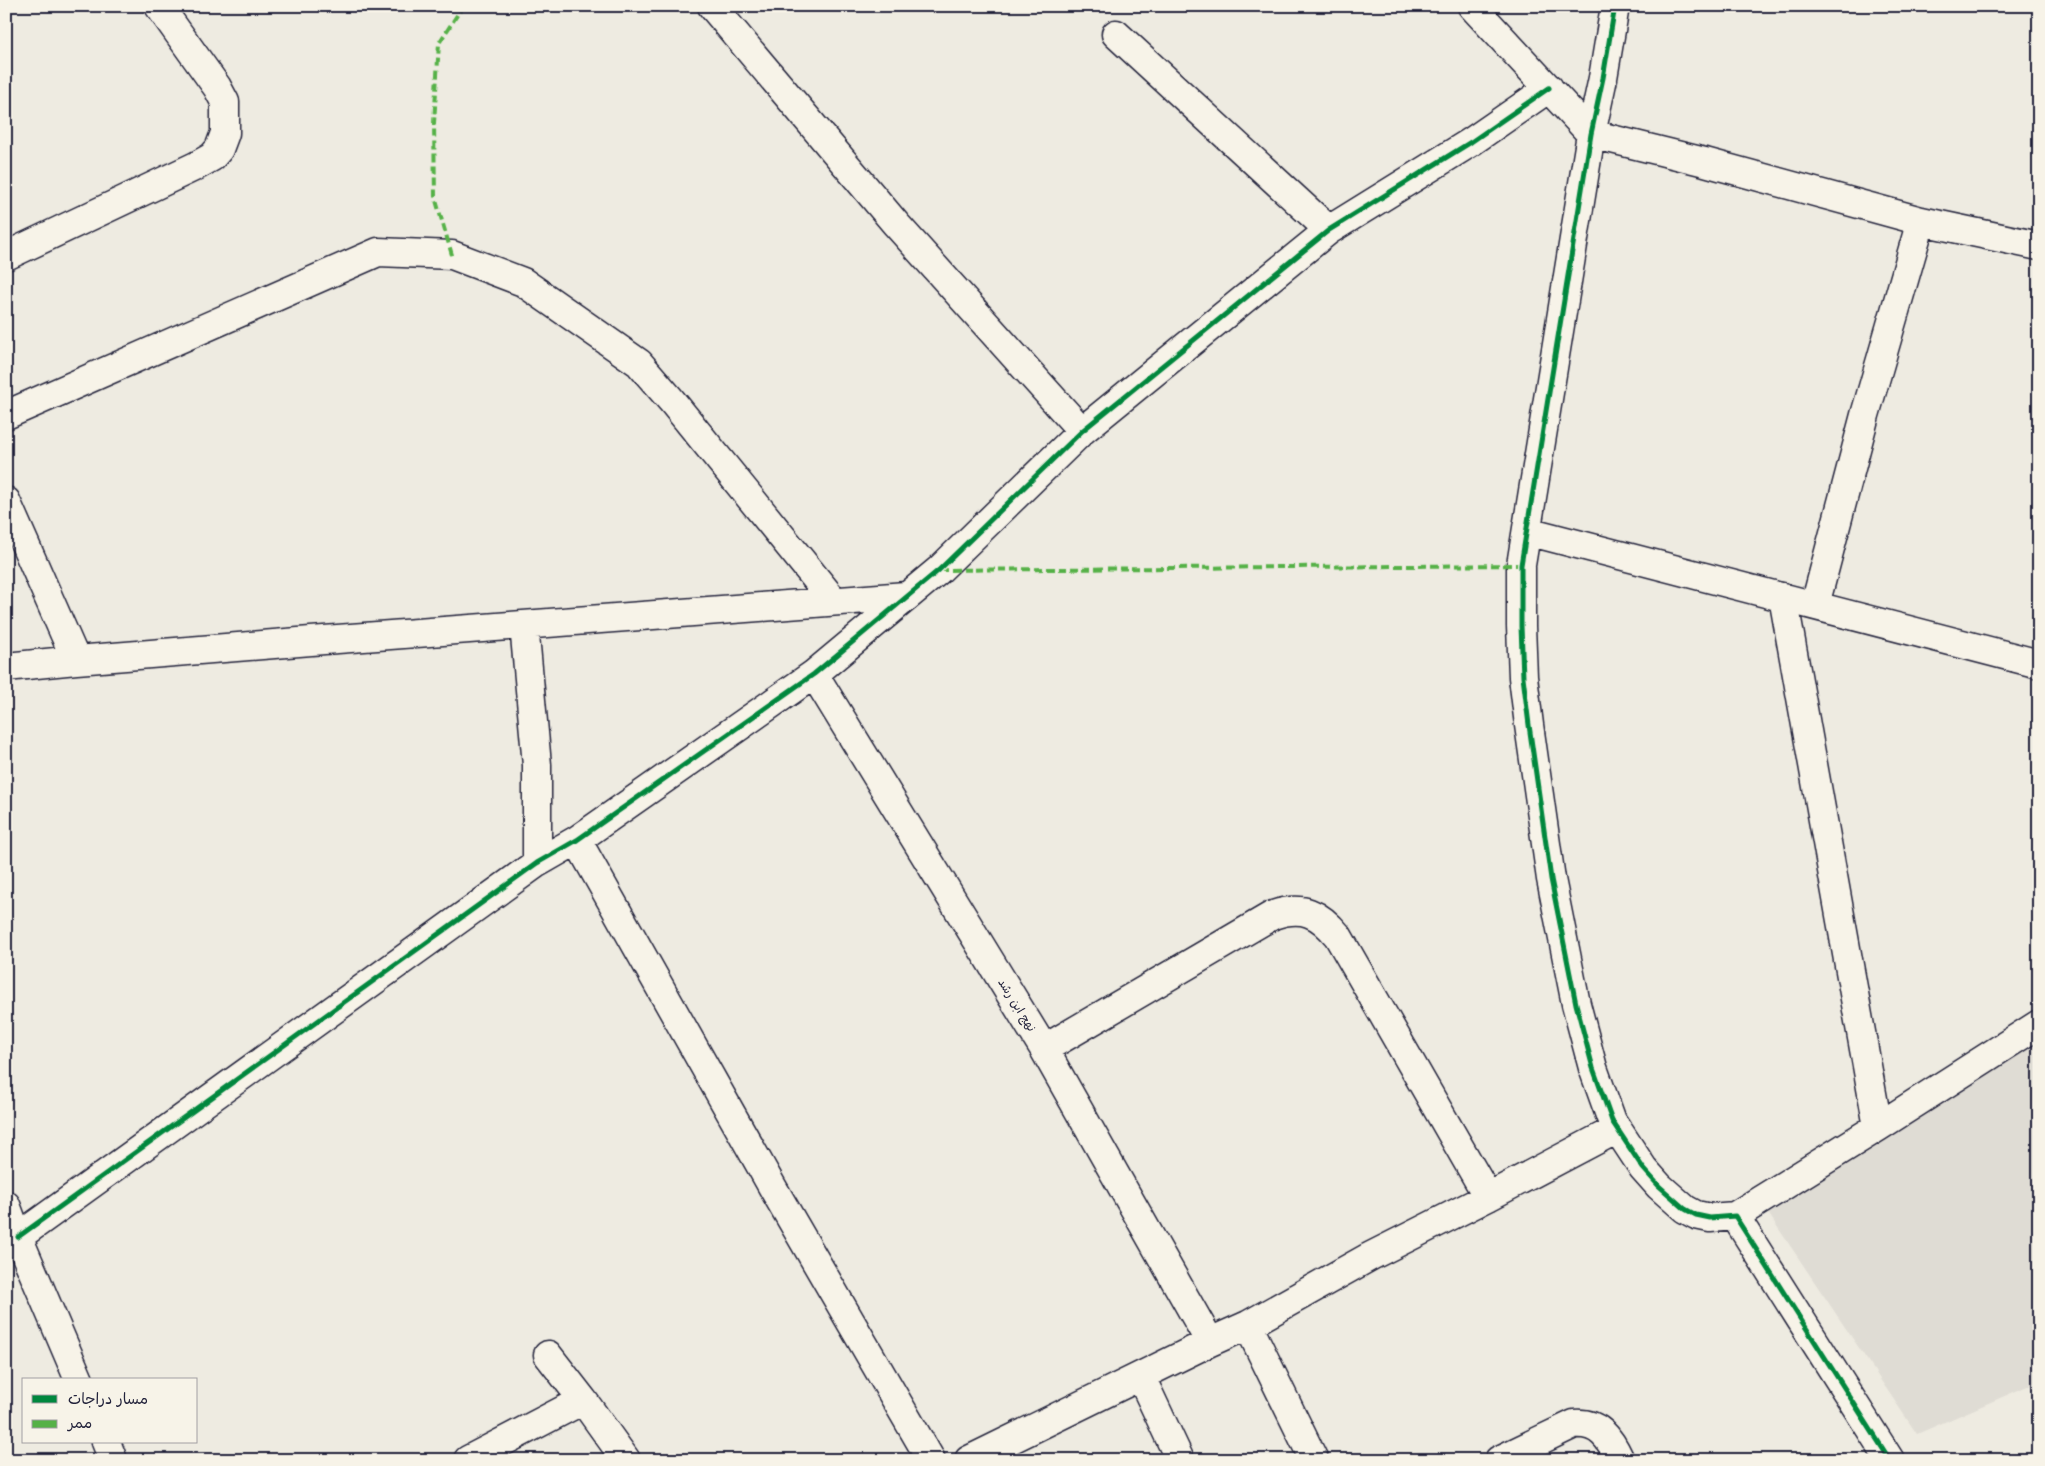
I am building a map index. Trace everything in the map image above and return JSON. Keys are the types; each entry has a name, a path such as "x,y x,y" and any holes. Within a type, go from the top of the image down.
{"street":[{"path":"6,256 196,166 212,157 219,149 225,133 225,102 217,87 159,6"},
{"path":"712,6 896,224 1082,431"},
{"path":"1472,6 1591,134 1705,162 1922,220 2039,246"},
{"path":"1615,6 1591,134 1521,565 1523,677 1551,879 1585,1044 1605,1104 1617,1130 1643,1168 1671,1198 1696,1215 1710,1218 1735,1216 2039,1024"},
{"path":"1116,34 1329,230"},
{"path":"18,1237 537,863 577,840 814,674 938,570 1082,431 1329,230 1472,142 1549,88"},
{"path":"1815,605 1866,415 1922,220"},
{"path":"6,415 378,252 452,255 522,282 638,363 671,400 834,601"},
{"path":"6,501 76,660"},
{"path":"1526,531 2039,664"},
{"path":"6,667 906,596"},
{"path":"1783,597 1878,1127"},
{"path":"524,625 537,765 537,863"},
{"name":"نهج ابن رشد","path":"814,674 1044,1048 1210,1342"},
{"path":"577,840 773,1188 931,1460"},
{"path":"1044,1048 1273,915 1288,910 1308,913 1326,922 1338,936 1488,1197"},
{"path":"969,1460 1210,1342 1248,1326 1371,1256 1617,1130"},
{"path":"6,1205 78,1378"},
{"path":"1735,1216 1890,1460"},
{"path":"1248,1326 1314,1460"},
{"path":"548,1354 626,1460"},
{"path":"1141,1377 1180,1460"},
{"path":"468,1460 583,1400"},
{"path":"1499,1460 1574,1424 1583,1424 1592,1425 1601,1432 1609,1440 1620,1460"},
{"path":"107,1444 114,1460"}],"shaded area":[{"path":"2039,1031 2039,1381 1917,1434 1764,1207"}],"marked path":[{"path":"452,255 435,197 434,123 439,43 463,6"},
{"path":"939,570 1521,565"}],"cycle path":[{"path":"1615,6 1591,134 1521,565 1523,677 1551,879 1576,1004 1593,1068 1612,1121 1643,1168 1659,1186 1685,1209 1696,1215 1710,1218 1735,1216 1890,1460"},
{"path":"18,1237 537,863 577,840 814,674 939,570 1082,431 1329,230 1471,142 1549,88"}]}
